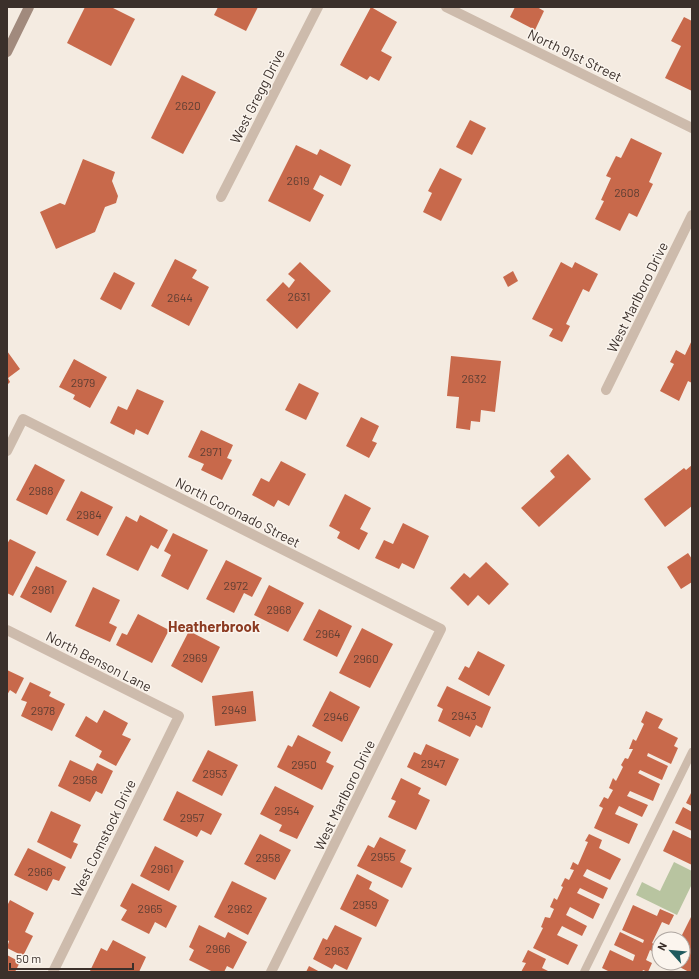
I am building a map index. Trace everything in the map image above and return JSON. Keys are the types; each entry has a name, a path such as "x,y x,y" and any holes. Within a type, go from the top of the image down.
{"main road":[{"path":"7,52 29,7"}],"street":[{"name":"West Gregg Drive","path":"221,197 318,7"},
{"name":"North 91st Street","path":"446,7 692,128"},
{"name":"West Marlboro Drive","path":"606,390 692,216"},
{"name":"North Coronado Street","path":"7,452 23,419 441,629"},
{"name":"West Marlboro Drive","path":"272,972 441,629"},
{"name":"North Benson Lane","path":"7,630 179,716"},
{"name":"West Comstock Drive","path":"53,972 179,716"}],"lane":[{"path":"584,972 692,752"}],"green space":[{"path":"674,862 692,871 692,884 677,915 636,895 642,882 660,891"}],"building":[{"path":"85,7 111,7 135,19 111,66 67,43"},
{"path":"218,7 258,7 246,31 214,15"},
{"path":"371,7 397,22 381,51 392,57 379,81 370,76 367,80 340,65"},
{"path":"515,7 537,7 544,11 535,30 510,17"},
{"path":"684,17 692,21 692,91 665,78 681,46 671,41"},
{"path":"182,75 216,92 183,154 151,138"},
{"path":"470,120 486,128 472,155 456,147"},
{"path":"631,138 662,153 649,182 653,184 637,217 629,213 620,231 595,219 604,201 601,200 611,178 606,176 616,156 621,158"},
{"path":"296,145 317,155 320,149 351,165 341,186 320,175 313,189 324,195 310,222 268,201"},
{"path":"83,159 115,172 112,181 118,196 116,203 105,207 95,232 56,249 40,212 60,203 65,205"},
{"path":"440,168 462,179 441,221 423,212 432,193 428,191"},
{"path":"175,259 197,270 192,278 209,287 189,326 151,306"},
{"path":"300,262 331,291 297,329 266,300 283,282 289,288 295,280 288,274"},
{"path":"561,262 572,268 575,262 598,274 589,292 583,289 566,324 570,326 562,342 549,336 553,329 532,319"},
{"path":"513,271 518,281 508,287 503,277"},
{"path":"114,272 135,283 121,310 100,299"},
{"path":"692,340 692,383 688,381 679,401 660,391 674,364 670,362 676,350 685,355"},
{"path":"7,351 20,369 8,378 10,382 7,385"},
{"path":"451,356 501,361 495,412 481,410 480,422 471,421 470,430 456,428 459,397 447,396"},
{"path":"74,359 107,377 90,408 73,399 75,395 59,387"},
{"path":"299,383 319,393 306,420 285,410"},
{"path":"137,389 164,401 148,435 136,429 134,435 110,423 118,406 127,410"},
{"path":"361,417 379,426 372,441 377,443 369,458 346,446"},
{"path":"201,430 233,445 227,458 232,460 222,480 201,470 204,464 188,457"},
{"path":"568,454 591,479 539,527 521,508 555,477 550,471"},
{"path":"281,461 306,474 289,506 278,500 274,507 252,495 261,478 269,482"},
{"path":"35,464 65,480 47,515 16,500"},
{"path":"692,465 692,506 665,527 644,499 684,468 686,470"},
{"path":"81,491 113,507 98,536 66,520"},
{"path":"345,494 371,508 360,529 368,533 359,550 337,538 340,532 329,526"},
{"path":"140,515 168,530 158,549 151,545 138,571 106,555 126,516 137,522"},
{"path":"403,523 429,536 414,569 402,563 399,569 375,558 384,540 393,544"},
{"path":"173,533 208,550 188,590 161,576 171,555 164,551"},
{"path":"10,539 36,552 13,596 7,593 7,544"},
{"path":"688,553 692,559 692,582 681,589 667,567"},
{"path":"226,560 262,578 252,597 244,593 234,613 206,599"},
{"path":"486,562 509,584 489,605 478,595 468,606 450,588 464,573 470,578"},
{"path":"36,566 67,581 51,613 20,597"},
{"path":"269,585 304,603 288,632 254,615"},
{"path":"93,587 120,600 109,623 117,627 110,642 75,626"},
{"path":"319,609 352,626 337,657 303,640"},
{"path":"138,614 169,630 152,663 116,645 122,633 127,635"},
{"path":"362,628 393,644 370,688 339,673"},
{"path":"189,631 220,647 202,683 171,666"},
{"path":"478,651 505,665 489,696 458,679 465,666 469,668"},
{"path":"7,670 24,678 16,694 10,690 7,695"},
{"path":"30,682 51,692 49,696 65,704 52,731 21,716 27,702 21,700"},
{"path":"447,686 491,707 482,728 476,725 470,737 438,721 443,709 437,706"},
{"path":"253,691 256,721 215,726 212,696"},
{"path":"330,691 360,707 342,742 312,726"},
{"path":"104,710 128,723 122,735 131,739 116,766 99,757 102,751 75,736 86,716 97,723"},
{"path":"646,711 663,719 658,728 678,738 674,746 678,748 671,764 648,753 647,756 668,766 662,780 640,770 638,773 660,784 653,801 630,791 627,796 648,805 642,817 619,806 615,814 638,824 629,844 594,828 603,808 599,806 604,797 608,799 613,790 609,788 613,778 616,781 623,767 621,765 625,758 628,759 633,749 629,749 633,739 636,741 644,724 641,722"},
{"path":"298,735 331,752 326,762 334,766 322,790 277,767 288,745 292,747"},
{"path":"426,744 459,759 446,786 407,767 414,752 421,755"},
{"path":"208,750 238,765 222,796 192,781"},
{"path":"70,760 93,771 97,763 113,771 102,794 96,791 90,802 58,786"},
{"path":"401,778 421,788 418,794 430,800 416,830 388,817 396,801 391,799"},
{"path":"275,786 314,806 297,839 279,831 282,825 260,814"},
{"path":"177,791 222,814 211,835 201,830 197,837 163,820"},
{"path":"692,791 692,806 686,803"},
{"path":"683,807 692,812 692,831 675,823"},
{"path":"51,811 81,825 73,842 78,844 71,859 37,842"},
{"path":"673,830 692,839 692,865 663,851"},
{"path":"260,834 291,850 275,880 244,864"},
{"path":"589,834 602,840 599,848 621,859 610,880 587,869 583,876 608,888 603,899 580,888 577,893 600,904 593,919 570,907 566,915 587,926 582,936 562,926 557,935 578,945 568,965 533,948 543,928 541,927 545,917 550,918 554,909 550,907 554,898 557,900 565,878 569,880 574,870 570,869 573,862 578,865 588,842 585,841"},
{"path":"380,837 406,850 400,862 412,868 402,888 357,866 368,845 374,848"},
{"path":"155,846 184,861 169,891 140,876"},
{"path":"28,848 66,867 59,881 53,879 47,891 14,875"},
{"path":"357,874 372,882 369,889 389,900 376,927 340,909"},
{"path":"232,881 267,898 248,935 214,917"},
{"path":"132,883 177,906 166,928 155,922 149,934 121,920 127,910 120,906"},
{"path":"10,900 34,913 25,932 33,936 23,956 7,948 9,941 7,940 7,906"},
{"path":"633,905 657,916 660,909 674,915 669,925 662,922 658,931 651,931 651,950 646,960 651,962 648,972 643,970 642,972 610,972 602,968 610,950 633,961 635,955 614,945 620,932 643,943 644,940 622,930"},
{"path":"692,915 692,972 687,971 691,971 691,931 684,931"},
{"path":"199,925 225,938 228,932 247,942 233,969 227,966 224,972 213,972 189,960 194,950 189,947"},
{"path":"335,925 362,938 347,970 335,964 332,969 313,959 323,938 327,940"},
{"path":"113,940 146,957 139,972 90,971 101,948 107,951"},
{"path":"528,950 546,959 542,968 550,972 521,972 526,963 522,962"},
{"path":"7,955 20,962 15,972 7,972"},
{"path":"309,966 320,972 306,972"}],"district":[{"name":"Heatherbrook","path":"214,626"}]}
